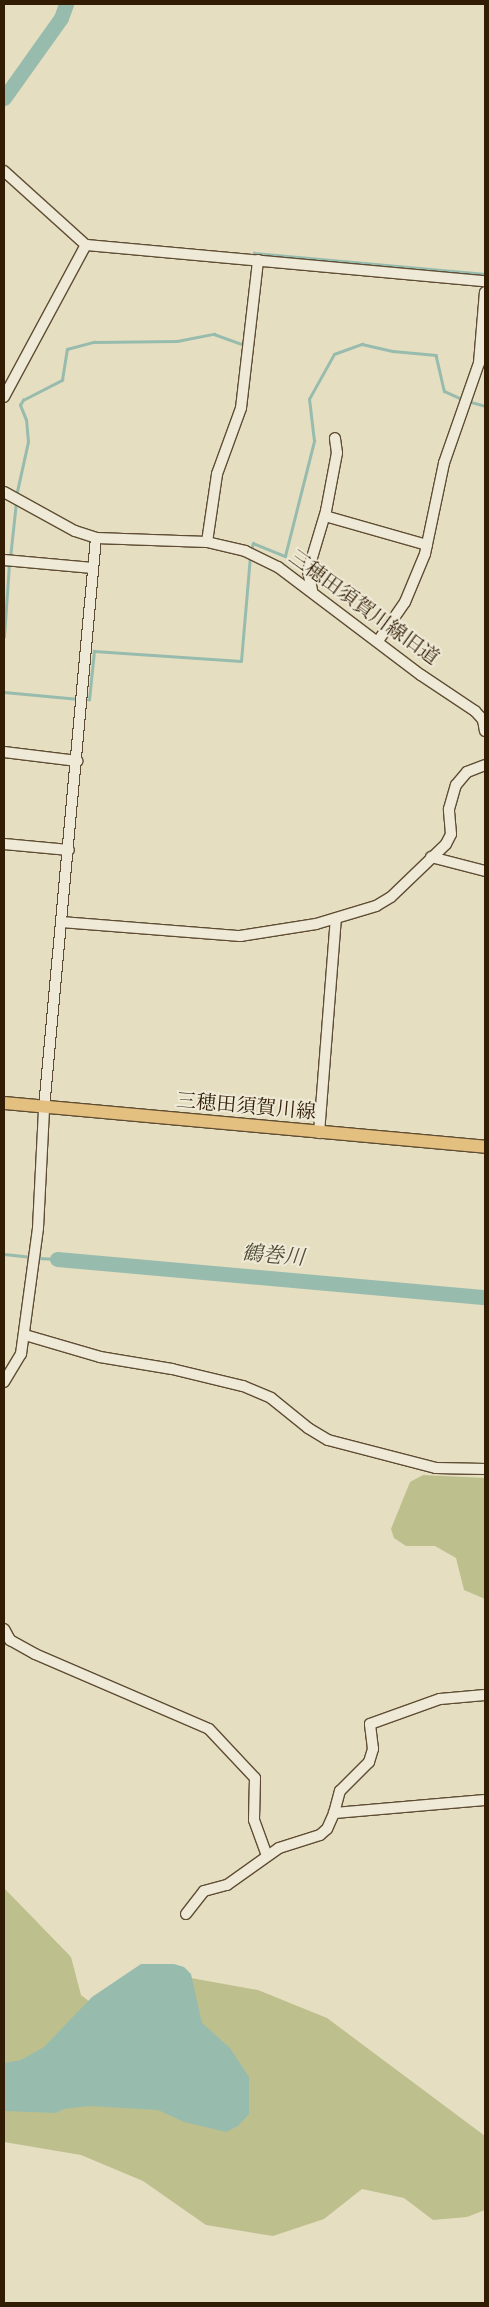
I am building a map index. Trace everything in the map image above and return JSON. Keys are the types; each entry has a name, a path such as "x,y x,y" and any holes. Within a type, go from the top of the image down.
{"main road":[{"name":"三穂田須賀川線","path":"4,1103 485,1147"}],"street":[{"path":"4,171 86,244 485,281"},
{"path":"4,398 86,244"},
{"path":"207,542 217,474 241,408 258,260"},
{"path":"378,641 404,602 427,545 444,463 479,363 485,292"},
{"path":"312,590 308,570 325,516 337,453 335,438"},
{"name":"三穂田須賀川線旧道","path":"4,492 75,531 96,538 207,542 245,551 278,567 312,590 484,719 485,731"},
{"path":"325,516 427,545"},
{"path":"4,1382 21,1354 38,1228 44,1108 96,538"},
{"path":"4,560 92,568"},
{"path":"4,752 77,761"},
{"path":"61,922 240,936 336,919 384,903 450,838 449,809 456,785 467,772 485,765"},
{"path":"4,844 69,850"},
{"path":"431,857 485,871"},
{"path":"319,1133 336,919"},
{"path":"25,1335 100,1358 172,1369 243,1386 271,1398 308,1428 328,1440 436,1468 485,1469"},
{"path":"4,1629 10,1640 27,1650 209,1728 255,1778 254,1820 267,1856"},
{"path":"186,1914 204,1891 227,1885 267,1856 293,1843 320,1835 327,1829 340,1791 369,1762 373,1749 370,1724 440,1699 485,1695"},
{"path":"334,1812 485,1800"}],"green space":[{"path":"423,1475 485,1478 485,1599 464,1590 456,1558 435,1546 406,1546 394,1538 391,1529 410,1482"},
{"path":"4,1888 71,1957 81,1995 94,2005 174,1975 258,1990 327,2018 485,2136 485,2210 467,2217 433,2220 404,2198 362,2189 324,2219 273,2236 206,2225 143,2181 81,2155 4,2142"}],"shaded area":[{"path":"141,1964 174,1964 184,1967 191,1974 202,2023 230,2048 249,2077 249,2114 238,2126 226,2132 184,2122 158,2110 90,2106 64,2109 56,2113 4,2111 4,2063 21,2060 44,2047 92,1997"}],"waterway":[{"path":"4,98 61,18 66,4"},
{"path":"253,257 254,253 485,274"},
{"path":"251,277 253,262"},
{"path":"16,496 28,442 26,420 20,405 23,400 62,380 67,349 94,342 177,341 214,334 245,345"},
{"path":"251,550 253,543 285,556 314,441 309,399 334,354 362,344 393,351 436,355 444,391 462,399"},
{"path":"468,401 485,406"},
{"path":"10,558 16,502"},
{"path":"85,700 89,700 94,651 241,661 250,556"},
{"path":"4,637 9,564"},
{"path":"4,692 79,699"},
{"path":"4,1254 32,1257"},
{"path":"38,1258 57,1259"},
{"name":"鶴巻川","path":"57,1259 485,1297"}]}
